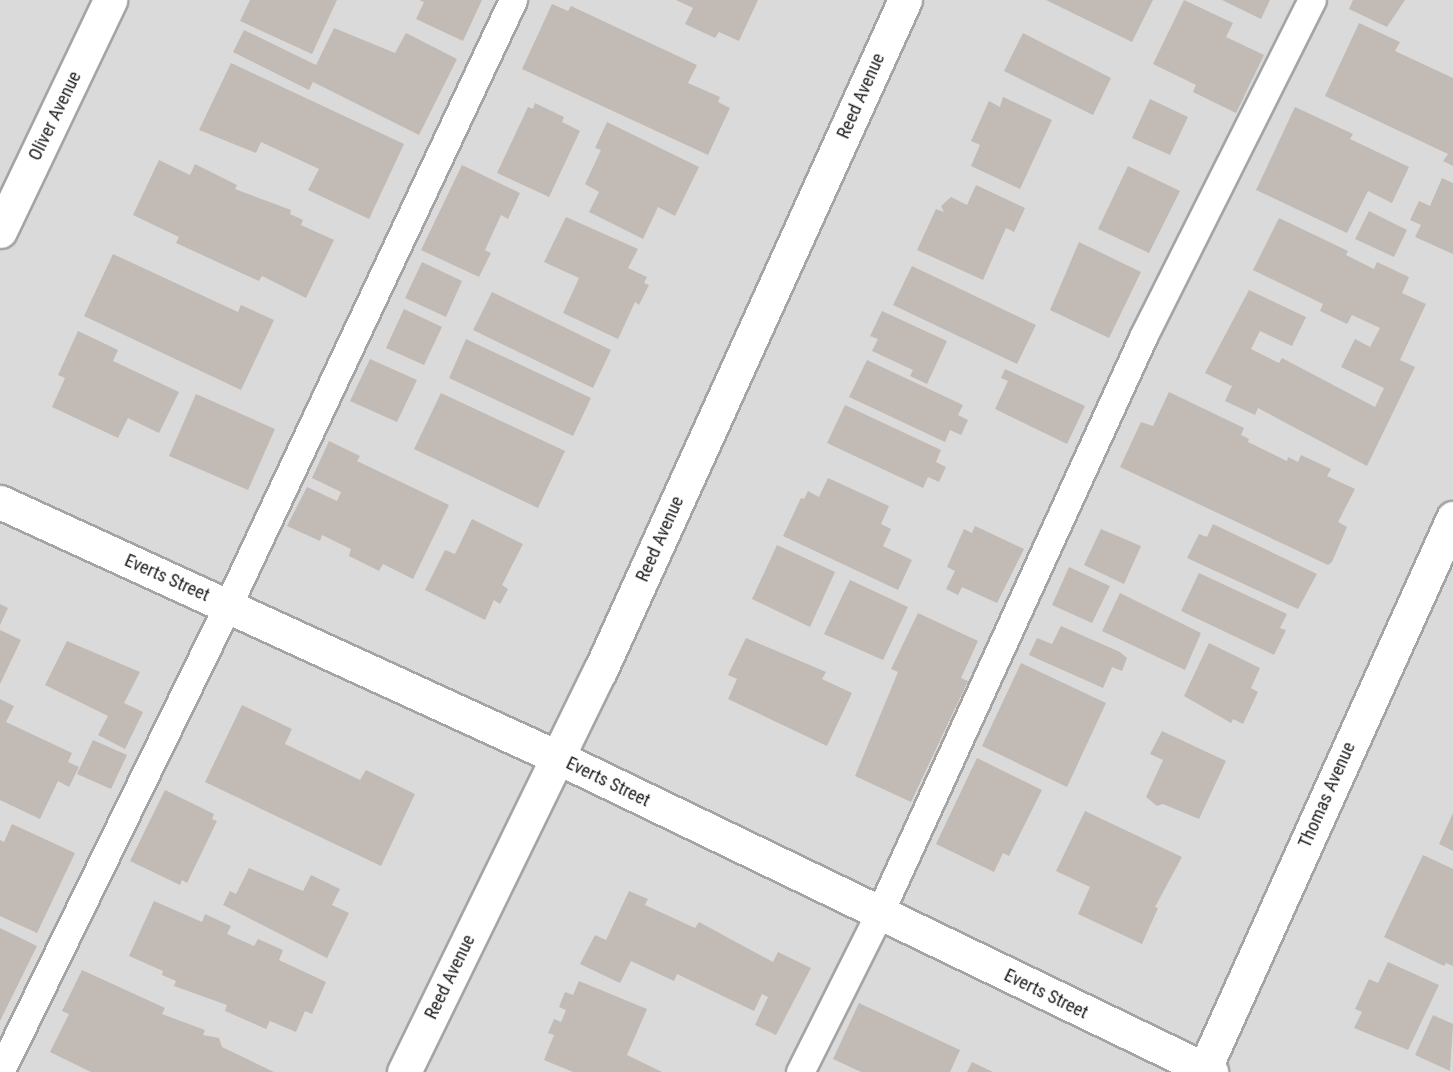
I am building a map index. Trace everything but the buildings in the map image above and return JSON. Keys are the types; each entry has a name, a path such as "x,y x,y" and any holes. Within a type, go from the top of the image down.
{"street":[{"name":"Oliver Avenue","path":"0,231 110,0"},
{"name":"Reed Avenue","path":"404,1072 559,758 905,0"},
{"name":"Everts Street","path":"0,502 559,758 1207,1071"},
{"name":"Thomas Avenue","path":"1207,1071 1453,518"}],"lane":[{"path":"0,1072 228,605 513,0"},
{"path":"800,1072 879,914 1143,337 1312,0"}],"shaded area":[{"path":"0,0 1453,0 1453,1072 0,1072"}]}
